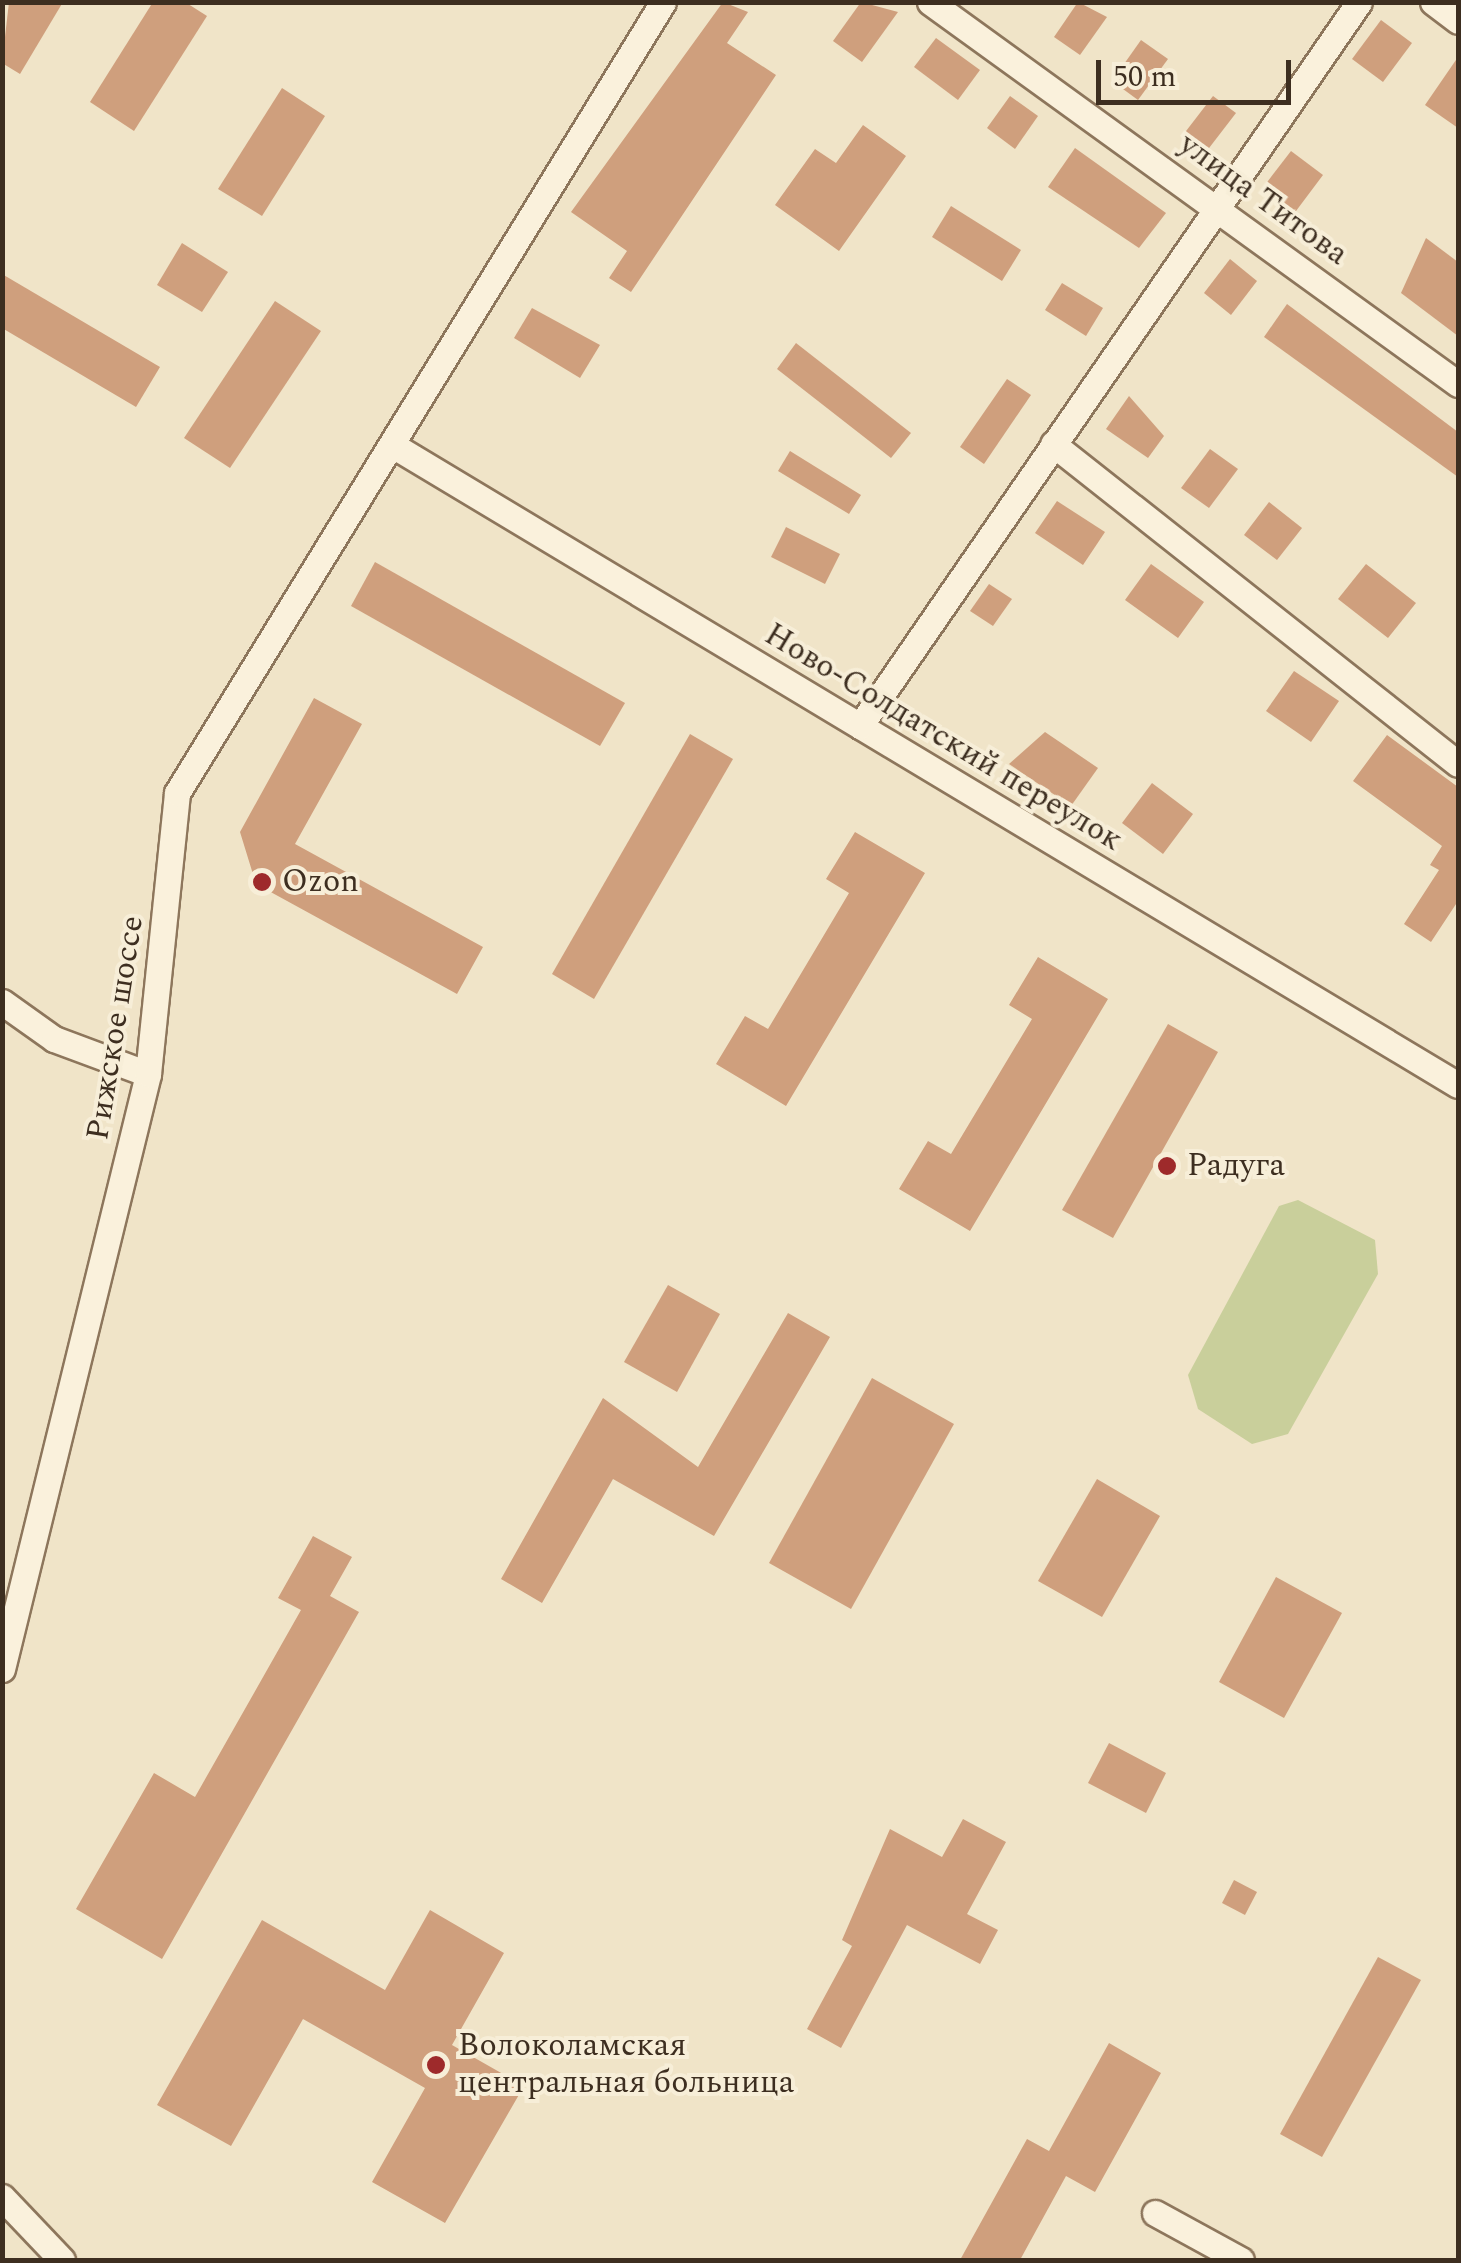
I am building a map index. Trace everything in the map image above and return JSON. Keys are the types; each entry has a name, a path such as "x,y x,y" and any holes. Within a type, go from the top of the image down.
{"street":[{"name":"Рижское шоссе","path":"2,1669 148,1074 177,792 394,446 663,2"},
{"name":"улица Титова","path":"930,2 1220,208 1458,384"},
{"path":"860,726 1359,2"},
{"path":"1433,2 1458,22"},
{"path":"1053,444 1458,764"},
{"name":"Ново-Солдатский переулок","path":"394,446 1458,1085"},
{"path":"2,1002 54,1040 148,1074"},
{"path":"2,2196 62,2260"},
{"path":"1155,2212 1242,2260"}],"green space":[{"path":"1298,1200 1375,1240 1378,1274 1288,1434 1252,1444 1198,1409 1188,1375 1279,1206"}],"building":[{"path":"9,2 63,2 20,74 2,63"},
{"path":"153,2 185,2 207,16 134,131 90,102"},
{"path":"723,2 748,12 727,43 776,75 631,292 609,278 627,251 571,212"},
{"path":"861,2 898,12 862,62 833,41"},
{"path":"1078,2 1107,17 1080,55 1054,37"},
{"path":"1381,20 1412,43 1383,82 1352,59"},
{"path":"936,38 980,70 958,100 914,67"},
{"path":"1141,40 1168,59 1138,100 1112,81"},
{"path":"1458,57 1458,128 1425,105"},
{"path":"282,88 325,116 262,216 218,189"},
{"path":"1010,96 1038,116 1015,149 987,128"},
{"path":"1213,96 1236,113 1206,152 1183,135"},
{"path":"863,125 906,156 839,251 775,205 815,149 836,163"},
{"path":"1075,148 1166,213 1139,248 1048,187"},
{"path":"1291,151 1323,175 1293,215 1261,190"},
{"path":"951,206 1021,250 1002,281 932,237"},
{"path":"1426,238 1458,262 1458,336 1401,293"},
{"path":"182,243 228,272 202,312 157,285"},
{"path":"1230,259 1257,281 1231,315 1204,293"},
{"path":"2,274 160,367 136,407 2,328"},
{"path":"1062,283 1103,308 1086,336 1045,310"},
{"path":"275,301 321,331 230,468 184,438"},
{"path":"1287,304 1458,432 1458,477 1264,337"},
{"path":"532,308 600,345 580,378 514,338"},
{"path":"796,343 911,433 891,458 777,369"},
{"path":"1007,379 1031,395 984,464 960,447"},
{"path":"1129,396 1164,436 1148,458 1106,429"},
{"path":"1210,449 1238,469 1209,508 1181,488"},
{"path":"790,451 861,495 849,514 778,471"},
{"path":"1057,501 1105,532 1083,565 1035,533"},
{"path":"1269,502 1302,528 1277,560 1244,535"},
{"path":"786,527 840,554 825,584 771,557"},
{"path":"375,562 625,703 600,746 351,606"},
{"path":"1151,564 1204,602 1178,638 1125,600"},
{"path":"1366,564 1416,603 1388,638 1338,599"},
{"path":"989,584 1012,599 993,626 970,611"},
{"path":"1294,671 1339,701 1311,742 1266,711"},
{"path":"314,698 362,724 295,844 483,947 457,994 256,884 240,832"},
{"path":"1045,732 1098,768 1071,806 1009,764"},
{"path":"690,734 733,759 594,999 552,974"},
{"path":"1387,735 1458,787 1458,901 1431,942 1404,924 1439,870 1430,865 1442,846 1353,781"},
{"path":"1152,783 1193,814 1163,854 1122,823"},
{"path":"855,832 925,873 786,1106 716,1064 745,1016 768,1029 849,893 826,879"},
{"path":"1038,957 1108,999 970,1231 899,1189 928,1141 951,1154 1032,1019 1009,1005"},
{"path":"1168,1024 1218,1052 1113,1238 1062,1210"},
{"path":"668,1285 720,1314 677,1392 624,1362"},
{"path":"788,1313 830,1337 714,1536 613,1479 542,1603 501,1579 603,1398 698,1467"},
{"path":"872,1378 954,1424 851,1609 769,1563"},
{"path":"1097,1479 1160,1516 1102,1617 1038,1581"},
{"path":"313,1536 352,1557 330,1596 359,1612 162,1959 76,1909 154,1773 195,1797 301,1610 278,1598"},
{"path":"1276,1577 1342,1613 1284,1718 1219,1682"},
{"path":"1109,1743 1166,1773 1146,1813 1088,1783"},
{"path":"963,1819 1006,1842 967,1914 998,1930 980,1964 907,1925 841,2048 807,2029 852,1946 842,1940 890,1829 942,1857"},
{"path":"1234,1880 1257,1892 1245,1915 1222,1903"},
{"name":"Волоколамская центральная больница","path":"430,1910 504,1953 452,2045 524,2086 445,2223 372,2182 425,2088 303,2019 231,2146 157,2105 262,1920 385,1990"},
{"path":"1378,1957 1421,1980 1322,2157 1280,2134"},
{"path":"1109,2043 1161,2073 1095,2192 1066,2176 1020,2260 960,2260 1027,2139 1049,2151"}],"place":[{"name":"Ozon","path":"262,882"},
{"name":"Радуга","path":"1167,1166"},
{"name":"Волоколамская центральная больница","path":"436,2065"}]}
